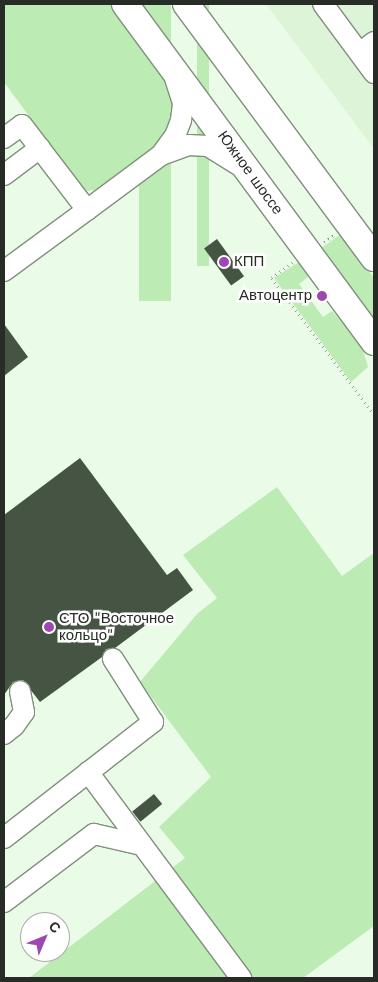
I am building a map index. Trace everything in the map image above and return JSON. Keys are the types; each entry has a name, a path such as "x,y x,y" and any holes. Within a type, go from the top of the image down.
{"main road":[{"name":"Южное шоссе","path":"125,4 374,342"},
{"path":"186,4 374,258"}],"street":[{"path":"323,4 367,48 374,72"},
{"path":"161,155 175,136 183,103 166,59"},
{"path":"4,138 22,125 87,210"},
{"path":"4,271 161,155 188,145 208,146 249,172"},
{"path":"4,175 40,148"},
{"path":"4,838 153,722 113,659"},
{"path":"4,734 14,726 24,712 20,691"},
{"path":"88,772 241,978"},
{"path":"110,801 111,777"},
{"path":"4,902 94,834 142,845"}],"shaded area":[{"path":"266,4 374,4 374,149"}],"green space":[{"path":"4,4 111,4 142,46 149,68 175,105 168,139 97,190 84,191 4,82"},
{"path":"139,4 171,4 171,301 139,301"},
{"path":"197,4 209,4 209,266 197,266"},
{"path":"341,234 374,278 374,322 320,249"},
{"path":"299,262 308,277 299,284 323,317 332,311 361,343 368,367 351,382 274,278"},
{"path":"277,487 342,576 374,553 374,926 303,978 29,978 50,962 70,962 70,946 185,858 159,827 211,777 140,682 197,614 217,598 183,555"}],"building":[{"name":"КПП","path":"217,239 244,276 231,286 204,248"},
{"path":"4,324 28,357 4,376"},
{"name":"СТО \"Восточное кольцо\"","path":"80,458 167,575 177,568 193,590 115,648 106,649 102,657 40,702 23,680 13,682 4,695 4,515"},
{"path":"154,794 162,804 140,822 132,812"}],"place":[{"name":"КПП","path":"224,262"},
{"name":"Автоцентр","path":"322,296"},
{"name":"СТО \"Восточное кольцо\"","path":"49,627"}]}
